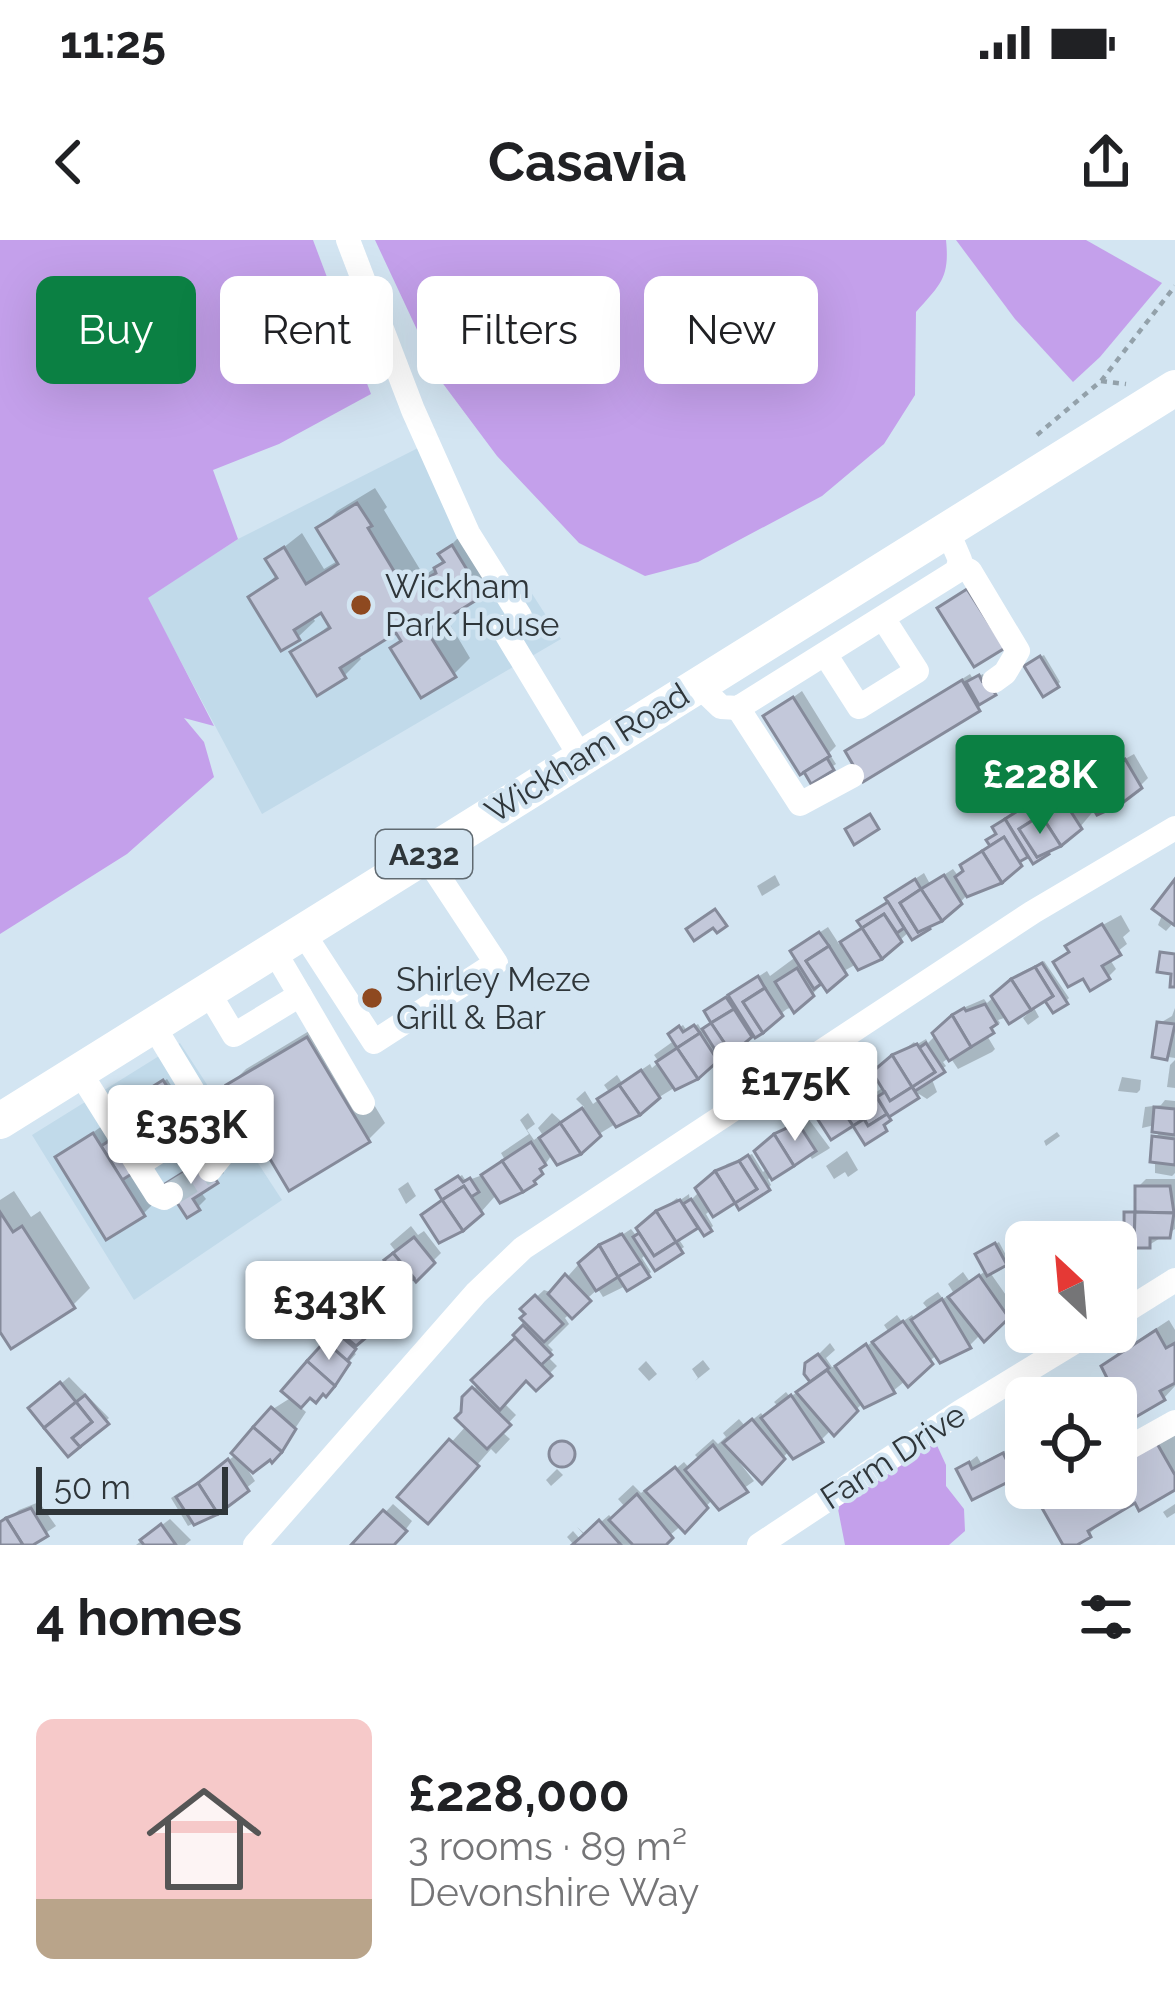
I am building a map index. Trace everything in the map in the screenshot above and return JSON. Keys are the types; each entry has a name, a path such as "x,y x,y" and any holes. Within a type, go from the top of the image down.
{"highway":[{"name":"Wickham Road","path":"0,1121 698,685 954,549 1175,388"}],"street":[{"path":"348,240 413,410 468,533 580,756"},
{"path":"698,685 721,707 738,708 951,576 954,549"},
{"path":"954,549 1018,651 1005,674 994,681"},
{"path":"825,654 859,707 917,671 883,618"},
{"path":"738,708 800,804 852,776"},
{"path":"255,1545 476,1293 523,1248 1033,912 1175,828"},
{"path":"288,940 374,1042 406,1022 496,963 424,854"},
{"path":"288,940 300,995 363,1102"},
{"path":"207,990 234,1035 300,995"},
{"path":"153,1025 226,1150 210,1170"},
{"path":"80,1072 157,1195 171,1194"},
{"path":"138,1165 210,1119"},
{"path":"1137,1304 1175,1280"},
{"name":"Farm Drive","path":"759,1545 1057,1353"},
{"path":"1137,1443 1175,1422"}],"path":[{"path":"1021,447 1102,381 1175,286"}],"shaded area":[{"path":"0,240 313,240 327,276 220,276 220,384 367,384 371,394 279,444 213,470 238,539 148,598 214,726 184,718 204,742 214,777 127,854 0,934"},
{"path":"375,240 946,240 947,253 942,280 916,312 915,395 884,444 822,496 698,562 645,576 579,543 497,456 443,384 620,384 620,276 417,276 417,330"},
{"path":"956,240 1086,240 1162,283 1073,382 1015,319"},
{"path":"418,448 497,594 522,578 561,639 262,814 147,598 238,539"},
{"path":"180,1043 282,1200 134,1300 32,1135"},
{"path":"935,1441 946,1465 946,1486 964,1509 965,1531 949,1545 845,1545 837,1504"}],"building":[{"name":"Wickham Park House","path":"357,503 406,591 436,573 434,568 444,562 438,554 452,545 483,596 423,633 430,636 456,677 421,698 390,648 401,641 396,633 340,668 346,678 317,696 290,652 330,628 321,613 294,630 300,640 281,651 248,597 277,578 265,559 284,547 306,584 338,564 316,528"},
{"path":"967,589 1005,648 974,667 937,608"},
{"path":"1040,656 1059,687 1043,697 1024,666"},
{"path":"979,675 996,695 979,705 966,682"},
{"path":"962,680 980,711 863,782 845,751"},
{"path":"793,697 830,756 800,775 763,716"},
{"path":"827,758 834,770 811,784 804,772"},
{"path":"1125,759 1142,788 1121,804 1102,773"},
{"path":"1080,760 1091,779 1072,791 1065,770"},
{"path":"1102,773 1121,804 1097,815 1080,786"},
{"path":"1033,801 1041,815 1019,829 1037,857 1049,854 1033,864 1005,819"},
{"path":"1064,801 1082,829 1061,846 1041,815"},
{"path":"870,814 879,829 854,845 845,829"},
{"path":"1041,815 1061,846 1037,857 1019,829"},
{"path":"1005,819 1028,857 1019,862 1004,837 990,846 986,840 996,834 992,827"},
{"path":"1004,837 1022,866 1002,883 982,851"},
{"path":"982,851 1002,883 967,897 955,877 963,871 960,865"},
{"path":"944,875 962,904 942,921 921,889"},
{"path":"915,879 921,889 900,903 918,932 928,925 930,929 912,940 885,898"},
{"path":"1175,879 1175,923 1174,925 1152,909"},
{"path":"921,889 942,921 918,932 900,903"},
{"path":"888,902 904,928 897,933 884,914 862,928 857,921"},
{"path":"715,909 727,926 717,933 713,928 694,941 686,929"},
{"path":"884,914 902,942 882,959 862,928"},
{"path":"1102,924 1121,955 1102,966 1110,979 1090,991 1083,979 1068,987 1053,962 1069,952 1065,946"},
{"path":"862,928 882,959 858,970 840,942"},
{"path":"819,932 829,946 806,961 821,984 814,989 790,951"},
{"path":"829,946 847,975 827,992 806,961"},
{"path":"1160,952 1175,954 1175,987 1170,987 1171,974 1157,972"},
{"path":"1042,963 1068,1004 1053,1013 1045,1001 1053,996 1035,967"},
{"path":"1035,967 1053,996 1031,1010 1011,979"},
{"path":"797,968 814,996 794,1013 775,982"},
{"path":"758,976 765,988 743,1002 763,1033 755,1038 728,995"},
{"path":"1011,979 1031,1010 1009,1024 991,996"},
{"path":"765,988 783,1016 763,1033 743,1002"},
{"path":"726,997 734,1009 711,1023 704,1011"},
{"path":"985,1004 997,1024 991,1028 994,1033 971,1047 952,1015"},
{"path":"734,1009 752,1037 732,1054 711,1023"},
{"path":"952,1015 971,1047 949,1061 932,1033"},
{"path":"1157,1022 1175,1024 1167,1060 1152,1057"},
{"path":"711,1023 729,1050 719,1056 702,1029"},
{"path":"694,1025 700,1033 677,1048 668,1034 679,1026 683,1032"},
{"path":"700,1033 718,1061 698,1079 677,1048"},
{"path":"307,1037 370,1142 289,1191 226,1085"},
{"path":"926,1043 945,1072 915,1091 912,1087 935,1072 919,1048"},
{"path":"917,1044 935,1072 912,1087 892,1055"},
{"path":"677,1048 698,1079 675,1090 656,1062"},
{"path":"892,1055 912,1087 890,1101 872,1072"},
{"path":"641,1070 660,1098 640,1115 619,1085"},
{"path":"163,1080 197,1133 122,1180 101,1146 126,1130 114,1111"},
{"path":"857,1084 866,1098 874,1093 887,1114 868,1126 864,1119 853,1126 833,1095"},
{"path":"619,1085 640,1115 616,1127 597,1099"},
{"path":"912,1087 919,1098 889,1117 877,1097 885,1092 890,1101"},
{"path":"833,1095 853,1126 831,1140 813,1112"},
{"path":"1154,1107 1175,1109 1175,1135 1152,1132"},
{"path":"582,1108 601,1136 581,1154 560,1123"},
{"path":"887,1114 891,1120 884,1125 887,1131 865,1145 853,1126 864,1119 868,1126"},
{"path":"560,1123 581,1154 557,1165 539,1138"},
{"path":"798,1123 816,1151 794,1166 774,1134"},
{"path":"93,1133 145,1216 106,1240 55,1157"},
{"path":"774,1134 794,1166 772,1180 754,1151"},
{"path":"1152,1136 1175,1139 1175,1165 1150,1162"},
{"path":"531,1142 546,1165 536,1184 523,1192 502,1161"},
{"path":"748,1155 770,1190 739,1210 735,1203 757,1189 739,1161"},
{"path":"203,1160 218,1183 193,1199 200,1210 187,1218 165,1184"},
{"path":"502,1161 523,1192 500,1203 481,1175"},
{"path":"739,1161 757,1189 735,1203 715,1171"},
{"path":"715,1171 735,1203 713,1217 695,1188"},
{"path":"458,1176 463,1182 470,1178 479,1192 471,1197 464,1186 442,1200 436,1190"},
{"path":"464,1186 483,1214 463,1231 442,1200"},
{"path":"1135,1186 1170,1186 1174,1213 1135,1212"},
{"path":"691,1199 712,1231 704,1236 683,1204"},
{"path":"442,1200 463,1231 439,1243 421,1215"},
{"path":"680,1200 698,1228 676,1242 656,1211"},
{"path":"656,1211 676,1242 654,1256 636,1228"},
{"path":"0,1212 13,1232 22,1226 75,1308 11,1349 0,1332"},
{"path":"1124,1212 1135,1212 1135,1221 1124,1221"},
{"path":"1135,1212 1174,1213 1170,1238 1150,1238 1150,1248 1137,1248"},
{"path":"639,1233 654,1256 676,1242 683,1253 655,1271 633,1237"},
{"path":"622,1234 641,1263 618,1277 599,1245"},
{"path":"414,1237 435,1263 416,1282 393,1253"},
{"path":"995,1243 1005,1266 987,1276 975,1254"},
{"path":"599,1245 618,1277 596,1291 578,1263"},
{"path":"393,1253 414,1278 405,1285 384,1260"},
{"path":"641,1263 650,1277 627,1291 618,1277"},
{"path":"565,1274 591,1301 572,1319 548,1294"},
{"path":"979,1275 1005,1312 1005,1322 984,1342 948,1297"},
{"path":"376,1277 401,1299 386,1321 358,1297"},
{"path":"347,1287 358,1297 333,1327 322,1317"},
{"path":"535,1295 563,1324 544,1342 520,1318 525,1314 520,1309"},
{"path":"358,1297 386,1321 356,1346 333,1327"},
{"path":"942,1299 971,1348 940,1363 911,1320"},
{"path":"903,1321 933,1364 908,1387 872,1342"},
{"path":"523,1325 552,1355 541,1365 513,1335"},
{"path":"329,1326 356,1349 347,1361 319,1337"},
{"path":"1156,1330 1166,1348 1175,1343 1175,1383 1160,1391 1165,1400 1137,1416 1137,1377 1106,1377 1101,1366 1121,1353 1137,1353 1137,1342"},
{"path":"515,1338 552,1376 536,1391 526,1381 500,1410 471,1380"},
{"path":"325,1341 350,1363 335,1386 307,1361"},
{"path":"866,1344 895,1393 864,1408 835,1366"},
{"path":"818,1354 829,1368 810,1382 804,1374 805,1363"},
{"path":"307,1361 335,1386 326,1397 323,1394 316,1403 310,1398 301,1408 281,1391"},
{"path":"827,1370 858,1411 834,1436 796,1392"},
{"path":"60,1382 76,1402 44,1428 28,1408"},
{"path":"472,1387 511,1425 487,1449 455,1418 461,1412 462,1397"},
{"path":"85,1395 109,1424 80,1447 72,1438 92,1422 76,1402"},
{"path":"791,1395 823,1442 793,1459 761,1418"},
{"path":"76,1402 92,1422 72,1438 80,1447 68,1457 44,1428"},
{"path":"271,1407 296,1429 282,1452 253,1427"},
{"path":"752,1419 785,1459 762,1484 723,1443"},
{"path":"253,1427 282,1452 253,1473 231,1453"},
{"path":"449,1439 479,1466 428,1524 397,1497"},
{"path":"1155,1440 1175,1475 1175,1490 1139,1511 1137,1507 1137,1453"},
{"path":"562,1441 575,1454 562,1467 549,1454"},
{"path":"713,1445 748,1492 719,1510 685,1470"},
{"path":"1003,1453 1005,1484 972,1500 956,1469 969,1462 972,1469"},
{"path":"228,1459 249,1491 218,1514 198,1483"},
{"path":"675,1467 708,1508 685,1533 645,1491"},
{"path":"198,1483 218,1514 194,1525 176,1497"},
{"path":"637,1494 673,1538 666,1545 633,1545 609,1520"},
{"path":"31,1508 48,1536 23,1545 6,1518"},
{"path":"1043,1509 1125,1509 1088,1531 1091,1537 1077,1545 1063,1545"},
{"path":"383,1510 407,1531 394,1545 351,1545"},
{"path":"6,1518 23,1545 0,1545 0,1522"},
{"path":"599,1520 621,1545 572,1545 582,1536"},
{"path":"161,1524 176,1545 144,1545 140,1540"}],"tunnel":[{"path":"171,1194 210,1170"}],"place":[{"name":"Wickham Park House","path":"361,605"},
{"name":"Shirley Meze Grill & Bar","path":"372,998"}]}
